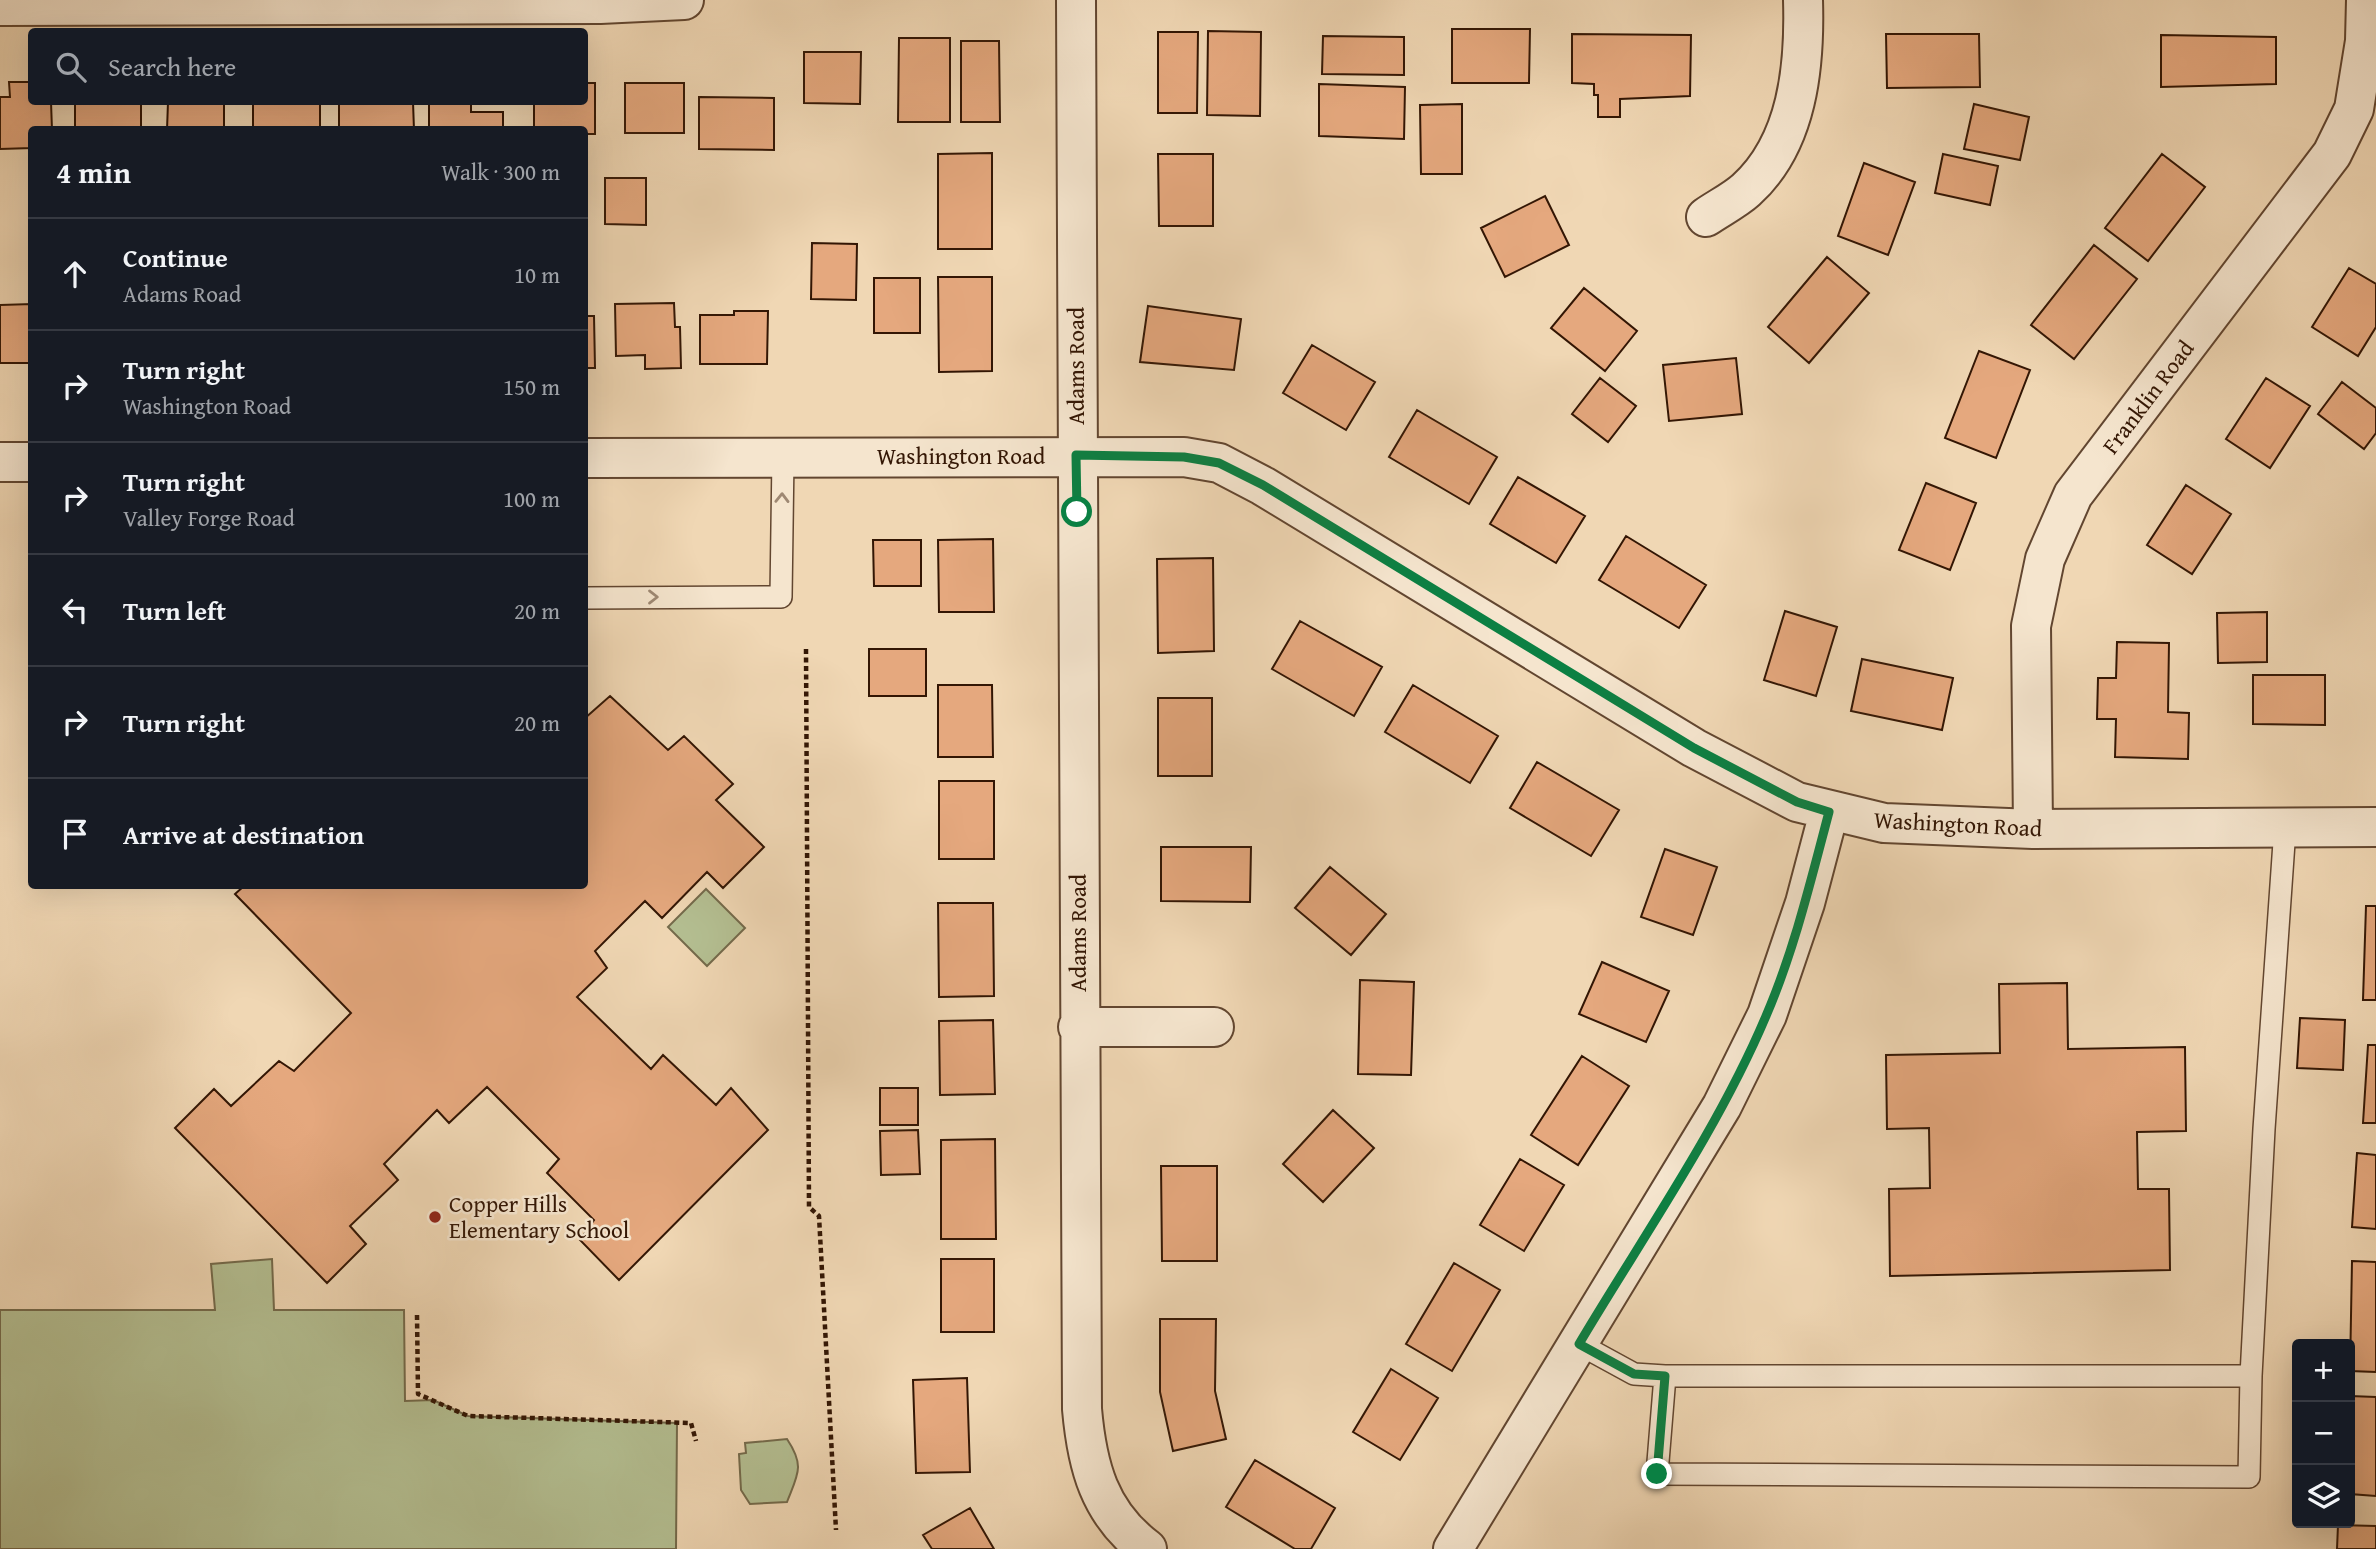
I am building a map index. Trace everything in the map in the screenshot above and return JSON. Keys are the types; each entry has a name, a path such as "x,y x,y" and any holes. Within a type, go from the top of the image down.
{"street":[{"path":"0,6 586,4 683,0"},
{"name":"Adams Road","path":"1076,0 1078,1027 1082,1409 1087,1456 1098,1488 1130,1536 1147,1549"},
{"path":"1706,217 1746,190 1779,149 1798,93 1804,0"},
{"name":"Franklin Road","path":"2033,829 2031,626 2045,559 2073,495 2332,155 2354,109 2365,41 2366,0"},
{"name":"Washington Road","path":"588,458 1076,455 1184,457 1219,463 1263,485 1694,748 1797,802 1829,812 1884,823 2033,829 2376,827"},
{"path":"0,462 28,462"},
{"path":"1453,1549 1722,1106 1767,1015 1805,903 1829,812"},
{"path":"1078,1027 1214,1027"}],"lane":[{"path":"588,598 781,597 783,457"},
{"path":"1665,1376 1657,1474 2249,1477 2251,1376 2264,1129 2285,828"},
{"path":"1579,1344 1634,1374 1665,1376 2251,1376"}],"path":[{"path":"806,649 809,1207 819,1216 836,1530"},
{"path":"417,1315 418,1394 455,1411 468,1416 691,1423 696,1441"}],"green space":[{"path":"706,889 745,928 707,966 668,927"},
{"path":"272,1259 274,1310 404,1310 405,1401 433,1400 468,1416 677,1423 676,1549 0,1549 0,1310 215,1310 211,1264"},
{"path":"787,1439 796,1456 798,1470 787,1502 750,1504 741,1490 739,1454 746,1453 745,1443"}],"building":[{"path":"1452,29 1530,29 1529,83 1452,83"},
{"path":"1208,31 1261,32 1260,116 1207,115"},
{"path":"1158,32 1198,32 1197,113 1158,113"},
{"path":"1572,34 1691,35 1690,96 1620,99 1620,117 1598,117 1598,95 1594,95 1594,84 1572,83"},
{"path":"1886,34 1979,34 1980,87 1887,88"},
{"path":"2161,35 2276,37 2276,84 2161,87"},
{"path":"1323,36 1404,37 1404,75 1322,74"},
{"path":"899,38 950,38 950,122 898,122"},
{"path":"961,41 999,41 1000,122 961,122"},
{"path":"804,52 861,52 860,104 804,103"},
{"path":"9,82 28,82 28,105 51,105 52,126 28,126 28,148 0,149 0,97 10,97"},
{"path":"588,83 595,83 595,134 588,134 588,126 534,126 534,105 588,105"},
{"path":"625,83 684,83 684,133 625,133"},
{"path":"1319,84 1405,87 1404,139 1319,136"},
{"path":"699,97 774,98 774,150 699,149"},
{"path":"1462,104 1462,174 1421,174 1420,105"},
{"path":"1974,104 2029,117 2020,160 1964,149"},
{"path":"75,105 141,105 141,126 75,126"},
{"path":"168,105 224,105 224,126 167,126"},
{"path":"253,105 320,105 320,126 253,126"},
{"path":"339,105 413,105 414,126 339,126"},
{"path":"429,105 471,105 471,112 503,112 503,126 429,126"},
{"path":"992,153 992,249 938,249 938,154"},
{"path":"1158,154 1213,154 1213,226 1159,226"},
{"path":"1943,154 1998,166 1990,205 1935,193"},
{"path":"2162,154 2205,187 2148,261 2105,228"},
{"path":"1864,163 1915,182 1888,255 1838,236"},
{"path":"605,178 646,178 646,225 605,224"},
{"path":"1545,196 1569,245 1505,277 1481,228"},
{"path":"812,243 857,244 856,300 811,299"},
{"path":"2094,245 2137,279 2074,359 2031,325"},
{"path":"1827,257 1869,293 1809,363 1768,327"},
{"path":"2349,268 2376,284 2376,327 2358,356 2312,327"},
{"path":"938,277 992,277 992,371 939,372"},
{"path":"874,278 920,278 920,333 874,333"},
{"path":"1584,288 1637,331 1605,371 1551,328"},
{"path":"674,303 675,327 680,327 681,368 645,369 645,355 616,356 615,304"},
{"path":"28,304 28,363 0,363 0,305"},
{"path":"1148,306 1241,319 1234,370 1140,362"},
{"path":"734,311 768,311 767,364 700,364 700,315 734,315"},
{"path":"588,316 594,316 595,368 588,368"},
{"path":"1312,345 1375,382 1346,430 1283,393"},
{"path":"1979,351 2030,370 1996,458 1945,438"},
{"path":"1736,358 1742,414 1669,421 1663,365"},
{"path":"1600,378 1636,406 1608,442 1572,414"},
{"path":"2266,378 2310,406 2270,468 2226,439"},
{"path":"2342,382 2376,408 2376,433 2364,449 2318,414"},
{"path":"1417,410 1497,457 1469,504 1389,457"},
{"path":"1518,477 1585,516 1556,563 1490,524"},
{"path":"1926,483 1976,503 1950,570 1899,550"},
{"path":"2186,485 2231,514 2192,574 2147,545"},
{"path":"1626,536 1706,585 1679,628 1599,580"},
{"path":"993,539 994,612 939,612 938,540"},
{"path":"873,540 921,540 921,586 874,586"},
{"path":"1213,558 1214,651 1158,653 1157,559"},
{"path":"1785,611 1837,627 1816,696 1764,680"},
{"path":"2267,612 2267,662 2218,663 2217,613"},
{"path":"1300,621 1382,667 1354,716 1272,669"},
{"path":"2117,642 2169,643 2168,712 2189,713 2188,759 2115,757 2116,719 2097,719 2098,678 2116,678"},
{"path":"869,649 926,649 926,696 869,696"},
{"path":"1862,659 1953,678 1942,730 1851,711"},
{"path":"2253,675 2325,675 2325,725 2253,724"},
{"path":"938,685 992,685 993,757 938,757"},
{"path":"1413,685 1498,736 1470,783 1385,732"},
{"path":"610,696 668,750 684,736 733,784 716,800 764,847 723,888 707,872 662,918 645,901 595,951 607,968 577,997 651,1069 663,1055 716,1105 731,1088 768,1130 619,1280 580,1240 594,1220 547,1173 559,1159 487,1087 449,1123 437,1110 384,1164 398,1180 350,1226 366,1244 327,1283 175,1128 214,1089 231,1106 279,1061 294,1071 351,1013 235,894 241,889 588,889 588,715"},
{"path":"1158,698 1212,698 1212,776 1158,776"},
{"path":"1537,762 1619,810 1591,856 1510,808"},
{"path":"939,781 994,781 994,859 939,859"},
{"path":"1161,847 1251,847 1250,902 1161,901"},
{"path":"1665,849 1717,867 1693,935 1641,917"},
{"path":"1330,867 1386,914 1351,955 1295,908"},
{"path":"938,903 993,903 994,996 939,997"},
{"path":"2366,906 2376,906 2376,1000 2363,1000"},
{"path":"1602,962 1669,991 1646,1042 1579,1014"},
{"path":"1360,980 1414,982 1411,1075 1358,1074"},
{"path":"2067,983 2068,1049 2185,1047 2186,1131 2137,1132 2138,1189 2169,1189 2170,1270 1890,1276 1889,1189 1930,1188 1929,1128 1887,1129 1886,1055 2000,1053 1999,984"},
{"path":"2300,1018 2345,1020 2343,1070 2297,1068"},
{"path":"993,1020 995,1094 940,1095 939,1021"},
{"path":"2368,1045 2376,1045 2376,1123 2363,1123"},
{"path":"1582,1056 1629,1086 1578,1165 1531,1135"},
{"path":"880,1088 918,1088 918,1125 880,1125"},
{"path":"1333,1110 1374,1148 1323,1202 1283,1164"},
{"path":"918,1130 920,1174 881,1175 880,1131"},
{"path":"995,1139 996,1239 941,1239 941,1140"},
{"path":"2357,1153 2376,1155 2376,1229 2352,1227"},
{"path":"1520,1159 1564,1185 1524,1251 1480,1225"},
{"path":"1161,1166 1217,1166 1217,1261 1162,1261"},
{"path":"941,1259 994,1259 994,1332 941,1332"},
{"path":"2352,1261 2376,1262 2376,1372 2355,1371 2355,1339 2351,1339"},
{"path":"1454,1263 1500,1290 1452,1371 1406,1344"},
{"path":"1160,1319 1216,1319 1215,1391 1226,1439 1173,1451 1160,1392"},
{"path":"1391,1369 1438,1398 1400,1460 1353,1432"},
{"path":"967,1378 970,1472 916,1473 913,1380"},
{"path":"2355,1396 2376,1397 2376,1496 2355,1494"},
{"path":"1255,1460 1335,1508 1311,1549 1295,1549 1226,1507"},
{"path":"970,1508 994,1549 932,1549 923,1535"},
{"path":"2376,1526 2376,1549 2337,1549 2338,1528"}],"place":[{"name":"Copper Hills Elementary School","path":"435,1217"}],"route":[{"path":"1077,512 1076,455 1184,457 1219,463 1263,485 1694,748 1797,802 1829,812 1805,903 1767,1015 1722,1106 1579,1344 1634,1374 1665,1376 1657,1474"}]}
